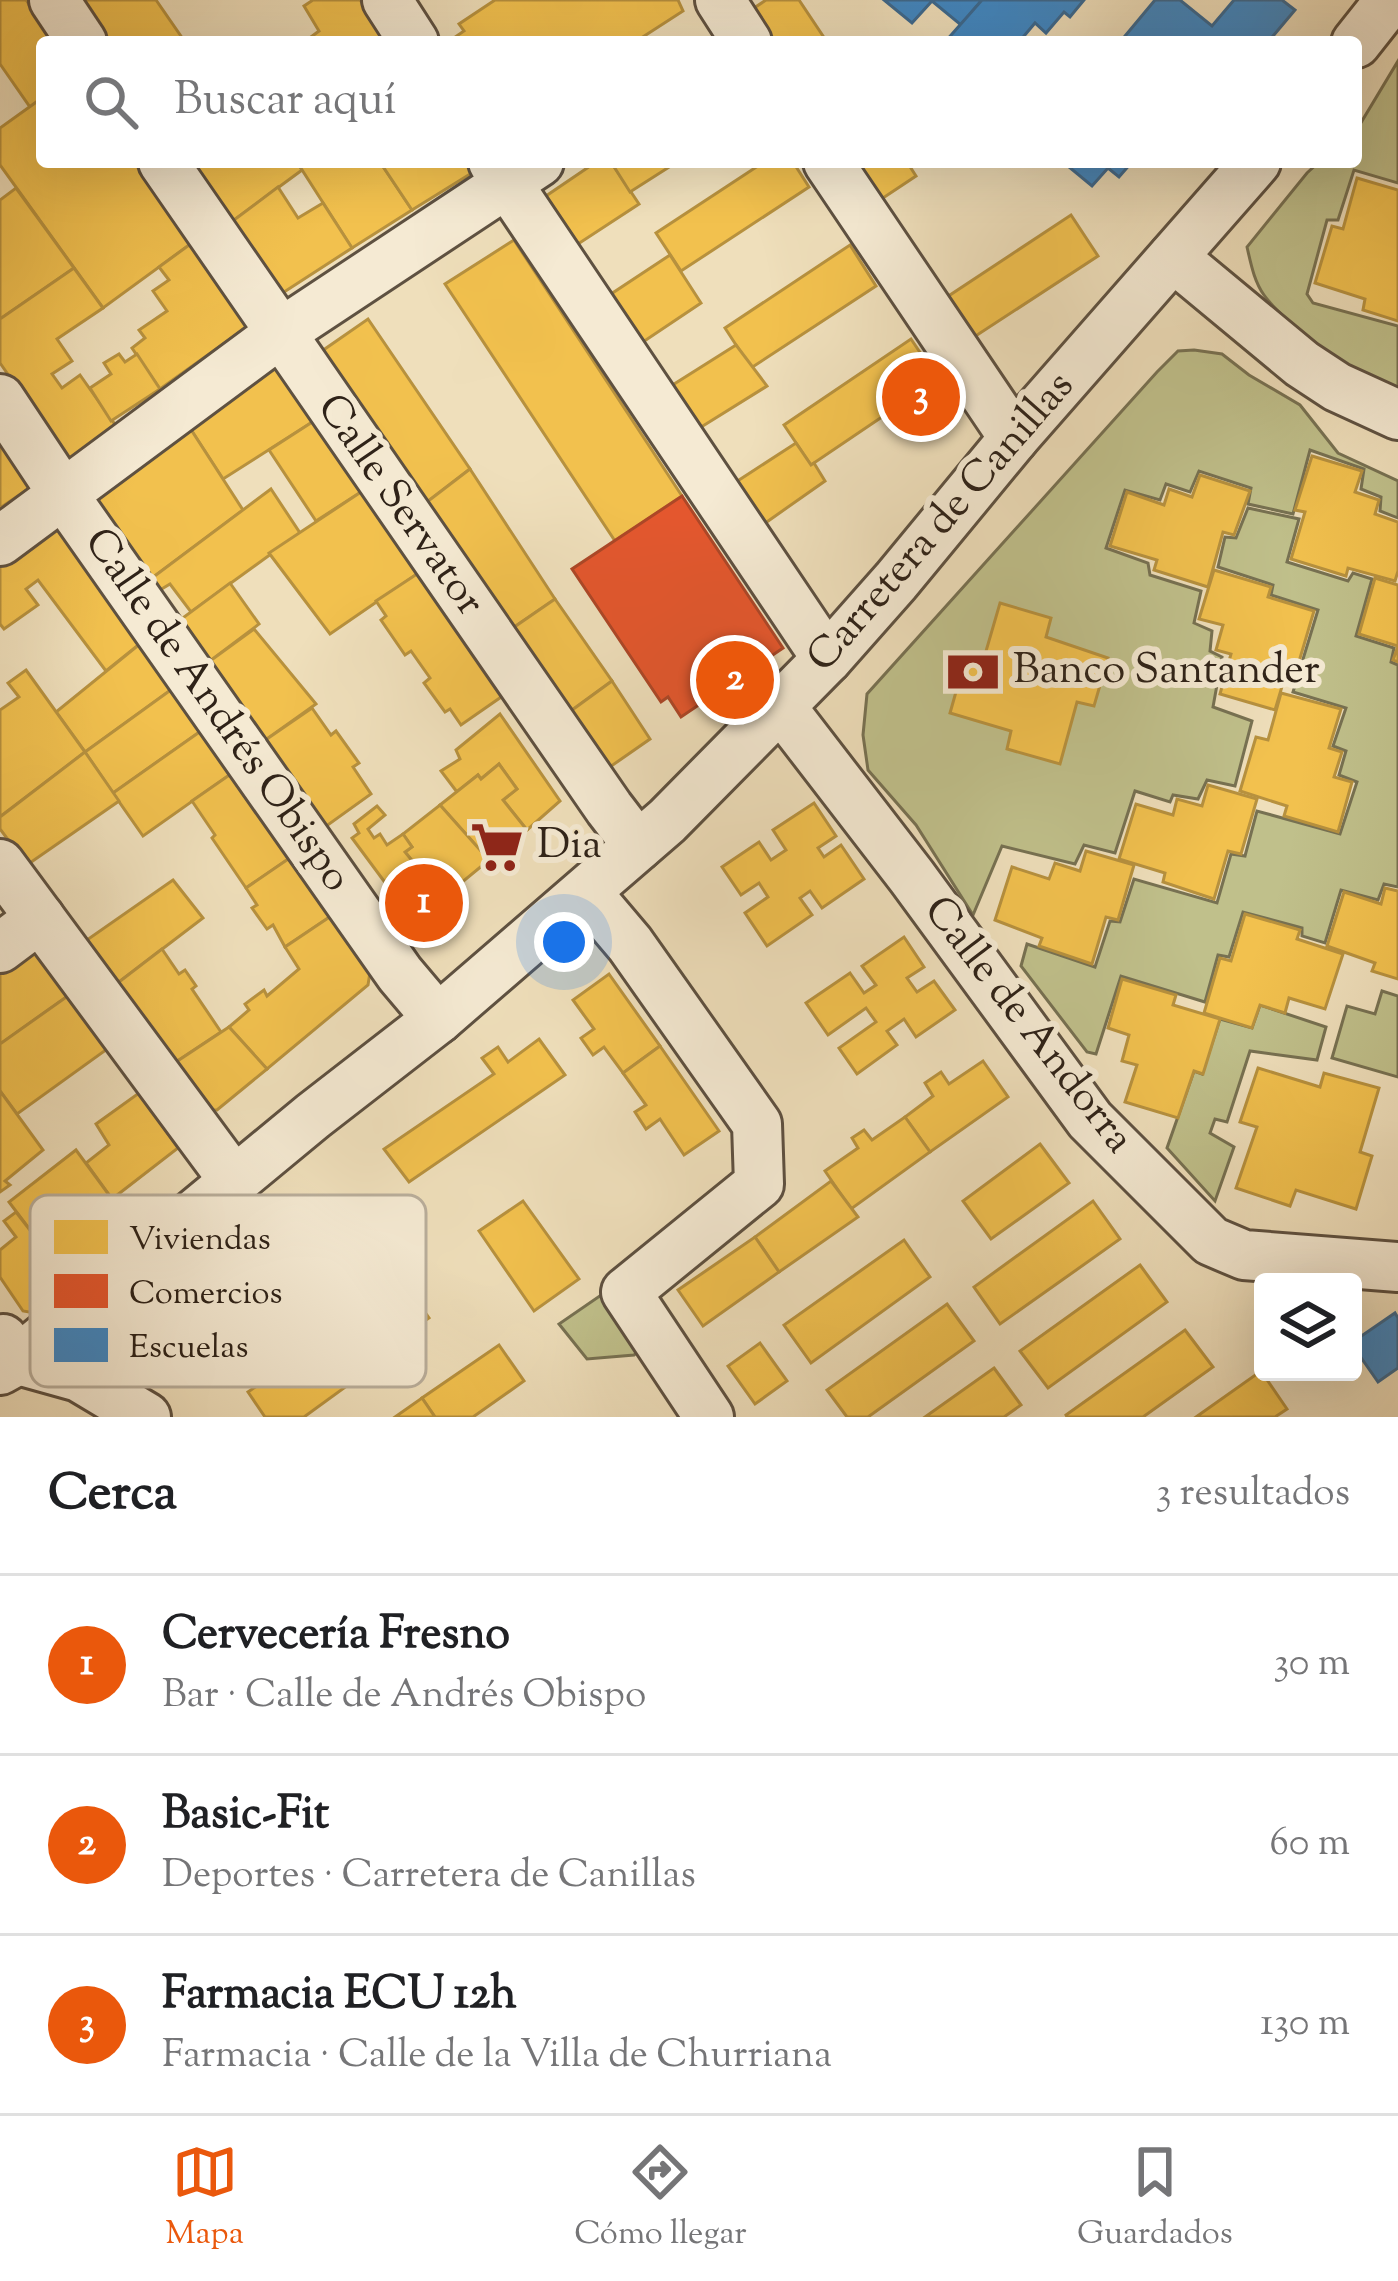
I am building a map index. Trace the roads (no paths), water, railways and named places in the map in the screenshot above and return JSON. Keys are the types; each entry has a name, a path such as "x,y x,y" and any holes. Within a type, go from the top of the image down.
{"street":[{"path":"54,0 78,36"},
{"path":"387,0 410,36"},
{"path":"1362,36 1390,0"},
{"name":"Calle Servator","path":"168,168 638,846"},
{"path":"832,168 1014,438"},
{"name":"Carretera de Canillas","path":"218,1195 586,892 781,707 896,581 1014,438 1251,168"},
{"path":"0,541 513,169 827,659"},
{"path":"1173,256 1302,364 1337,387 1398,415"},
{"name":"Calle de Andrés Obispo","path":"0,399 400,974 437,1018"},
{"name":"Calle de Andorra","path":"781,707 1090,1120 1210,1241 1244,1255 1398,1267"},
{"path":"0,864 235,1182"},
{"path":"586,892 630,944 758,1124 759,1184 626,1292 710,1417"},
{"path":"0,948 40,919"},
{"name":"Carretera de Canillas","path":"6,1355 30,1337"},
{"path":"96,1387 146,1417"}],"place":[{"name":"Farmacia ECU 12h","path":"921,397"},
{"name":"Banco Santander","path":"973,672"},
{"name":"Basic-Fit","path":"735,680"},
{"name":"Dia","path":"497,847"},
{"name":"Cervecería Fresno","path":"424,903"}]}
